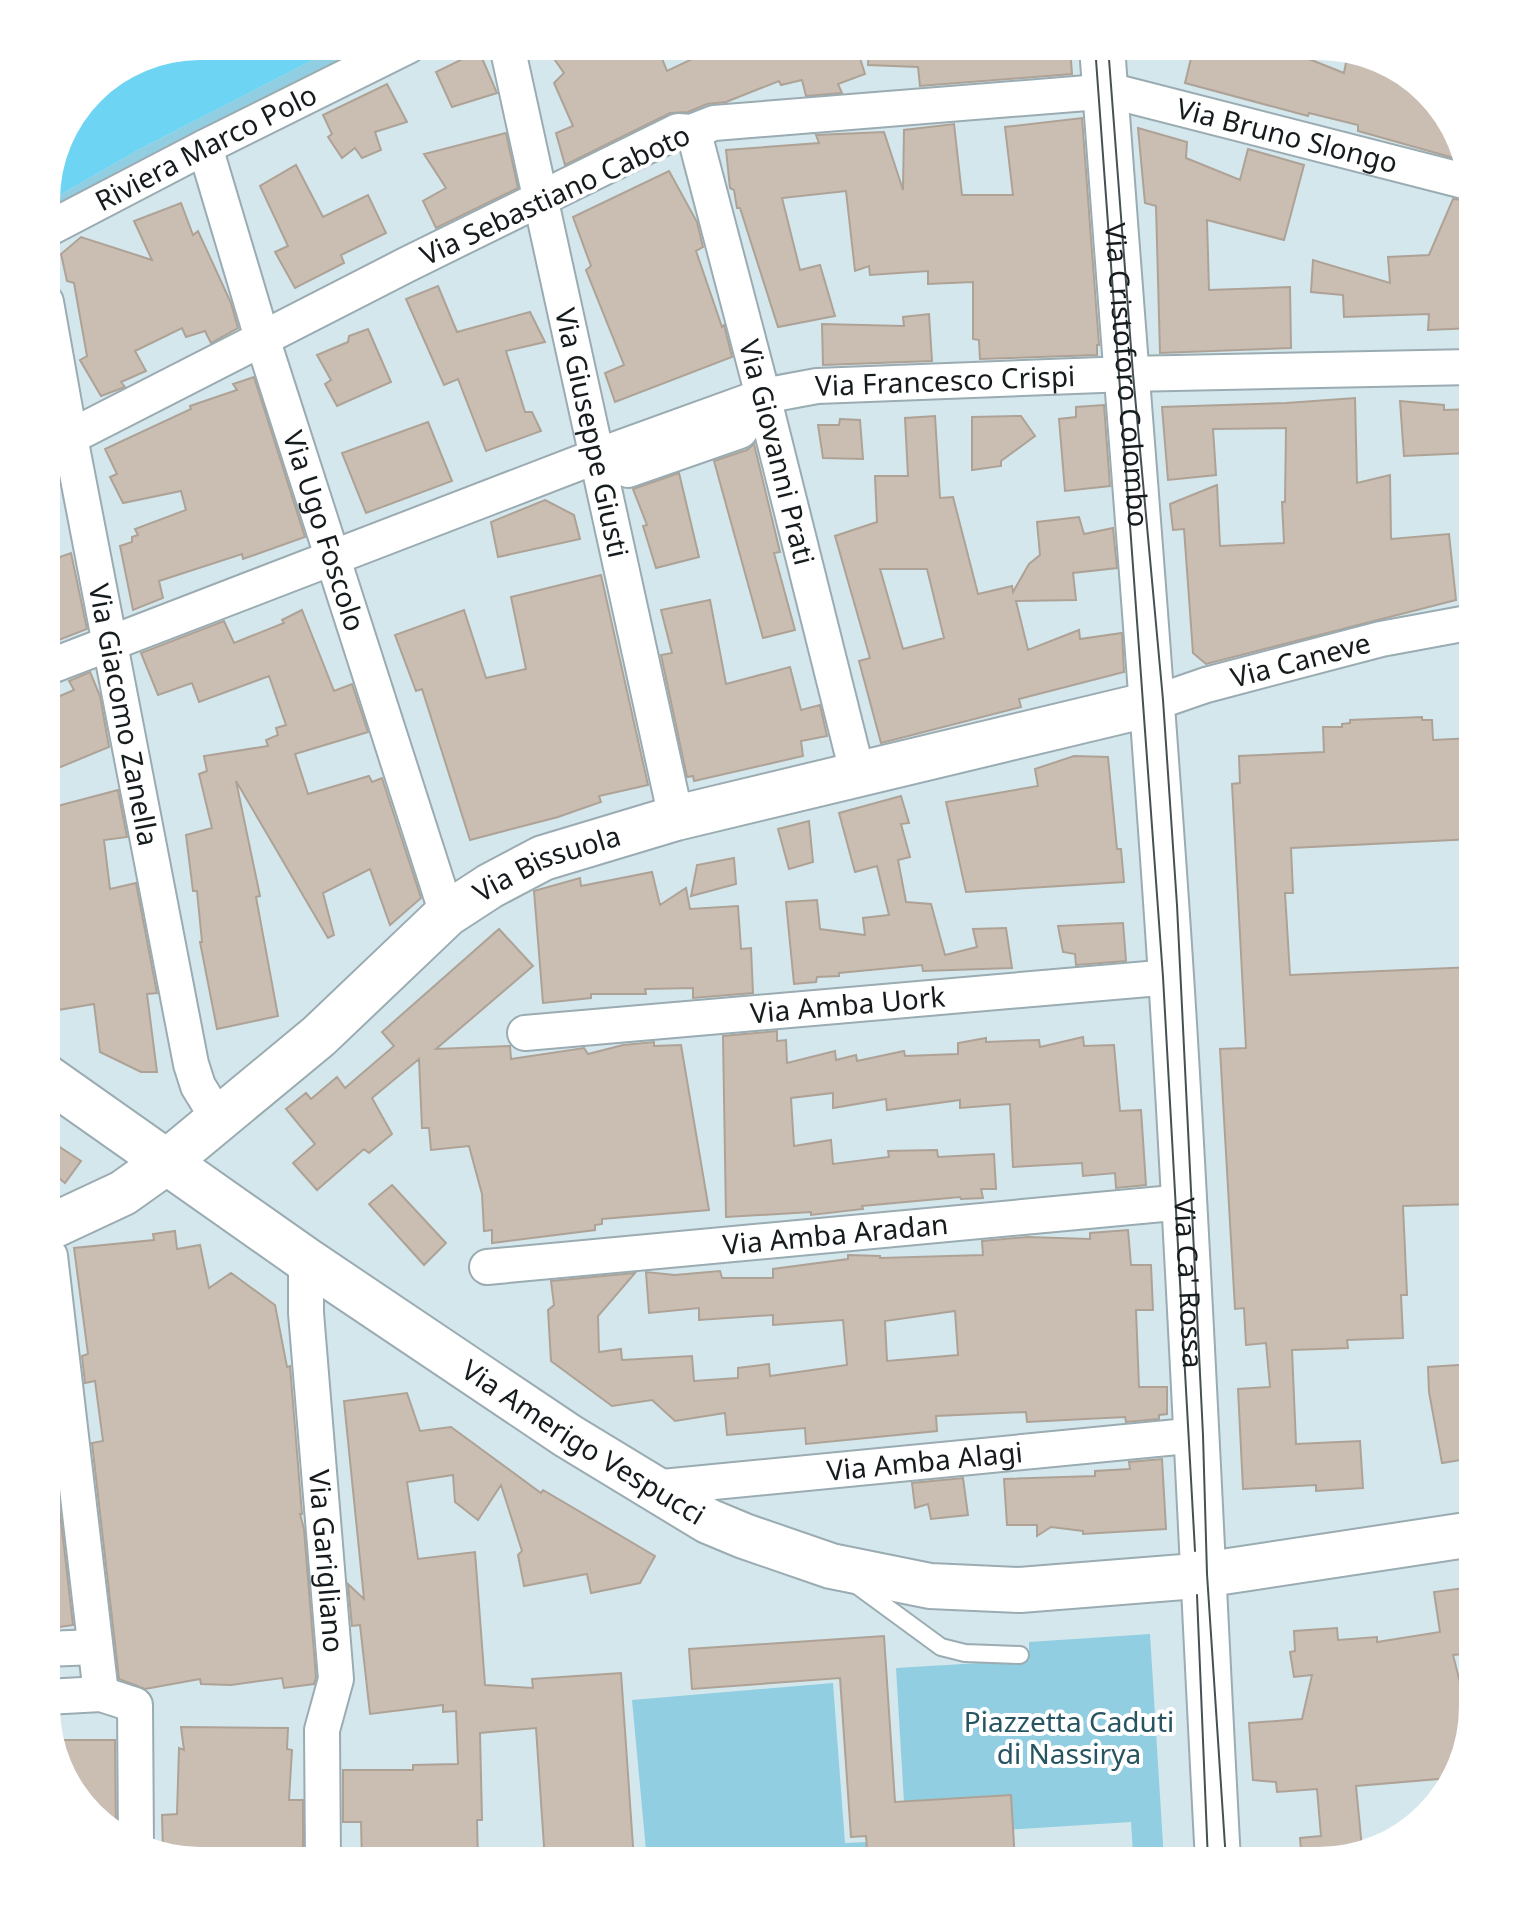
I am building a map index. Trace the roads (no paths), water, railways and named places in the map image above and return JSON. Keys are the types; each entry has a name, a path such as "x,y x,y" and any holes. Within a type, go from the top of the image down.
{"street":[{"name":"Riviera Marco Polo","path":"60,223 380,60"},
{"name":"Via Giuseppe Giusti","path":"510,60 676,818"},
{"name":"Via Cristoforo Colombo","path":"1103,60 1151,704"},
{"name":"Via Sebastiano Caboto","path":"60,441 678,131 691,132 714,123 1105,91"},
{"name":"Via Bruno Slongo","path":"1105,91 1457,179"},
{"name":"Via Giovanni Prati","path":"691,132 695,137 763,396 858,776"},
{"name":"Via Ugo Foscolo","path":"205,147 262,338 447,914"},
{"name":"Via Francesco Crispi","path":"597,456 763,396 817,386 1127,374 1459,367"},
{"name":"Via Giacomo Zanella","path":"60,450 109,643 191,1064 198,1086 219,1120"},
{"path":"60,662 597,456"},
{"name":"Via Caneve","path":"1151,704 1206,685 1381,639 1459,627"},
{"name":"Via Bissuola","path":"60,1234 168,1161 219,1120 319,1036 447,914 490,886 543,858 676,818 1151,704"},
{"name":"Via Ca' Rossa","path":"1151,704 1171,977 1198,1435 1201,1575 1217,1847"},
{"name":"Via Amba Uork","path":"525,1033 1171,977"},
{"name":"Via Amerigo Vespucci","path":"60,1087 306,1260 568,1436 708,1521 831,1566 930,1586 1020,1590 1201,1575 1459,1536"},
{"name":"Via Amba Aradan","path":"487,1267 1184,1202"},
{"name":"Via Garigliano","path":"306,1260 306,1313 336,1679 322,1730 323,1847"},
{"path":"60,1345 101,1694"},
{"name":"Via Amba Alagi","path":"652,1488 1198,1435"},
{"path":"60,1648 95,1647"},
{"path":"60,1696 101,1694 135,1705 136,1832"}],"lane":[{"path":"831,1566 941,1647 965,1653 1020,1655"}],"tram line":[{"path":"1096,60 1163,977 1195,1551"},
{"path":"1109,60 1133,374 1163,700 1177,905 1207,1574 1225,1847"},
{"path":"1197,1595 1207,1847"}],"park label":[{"name":"Piazzetta Caduti di Nassirya","path":"1069,1738"}]}
